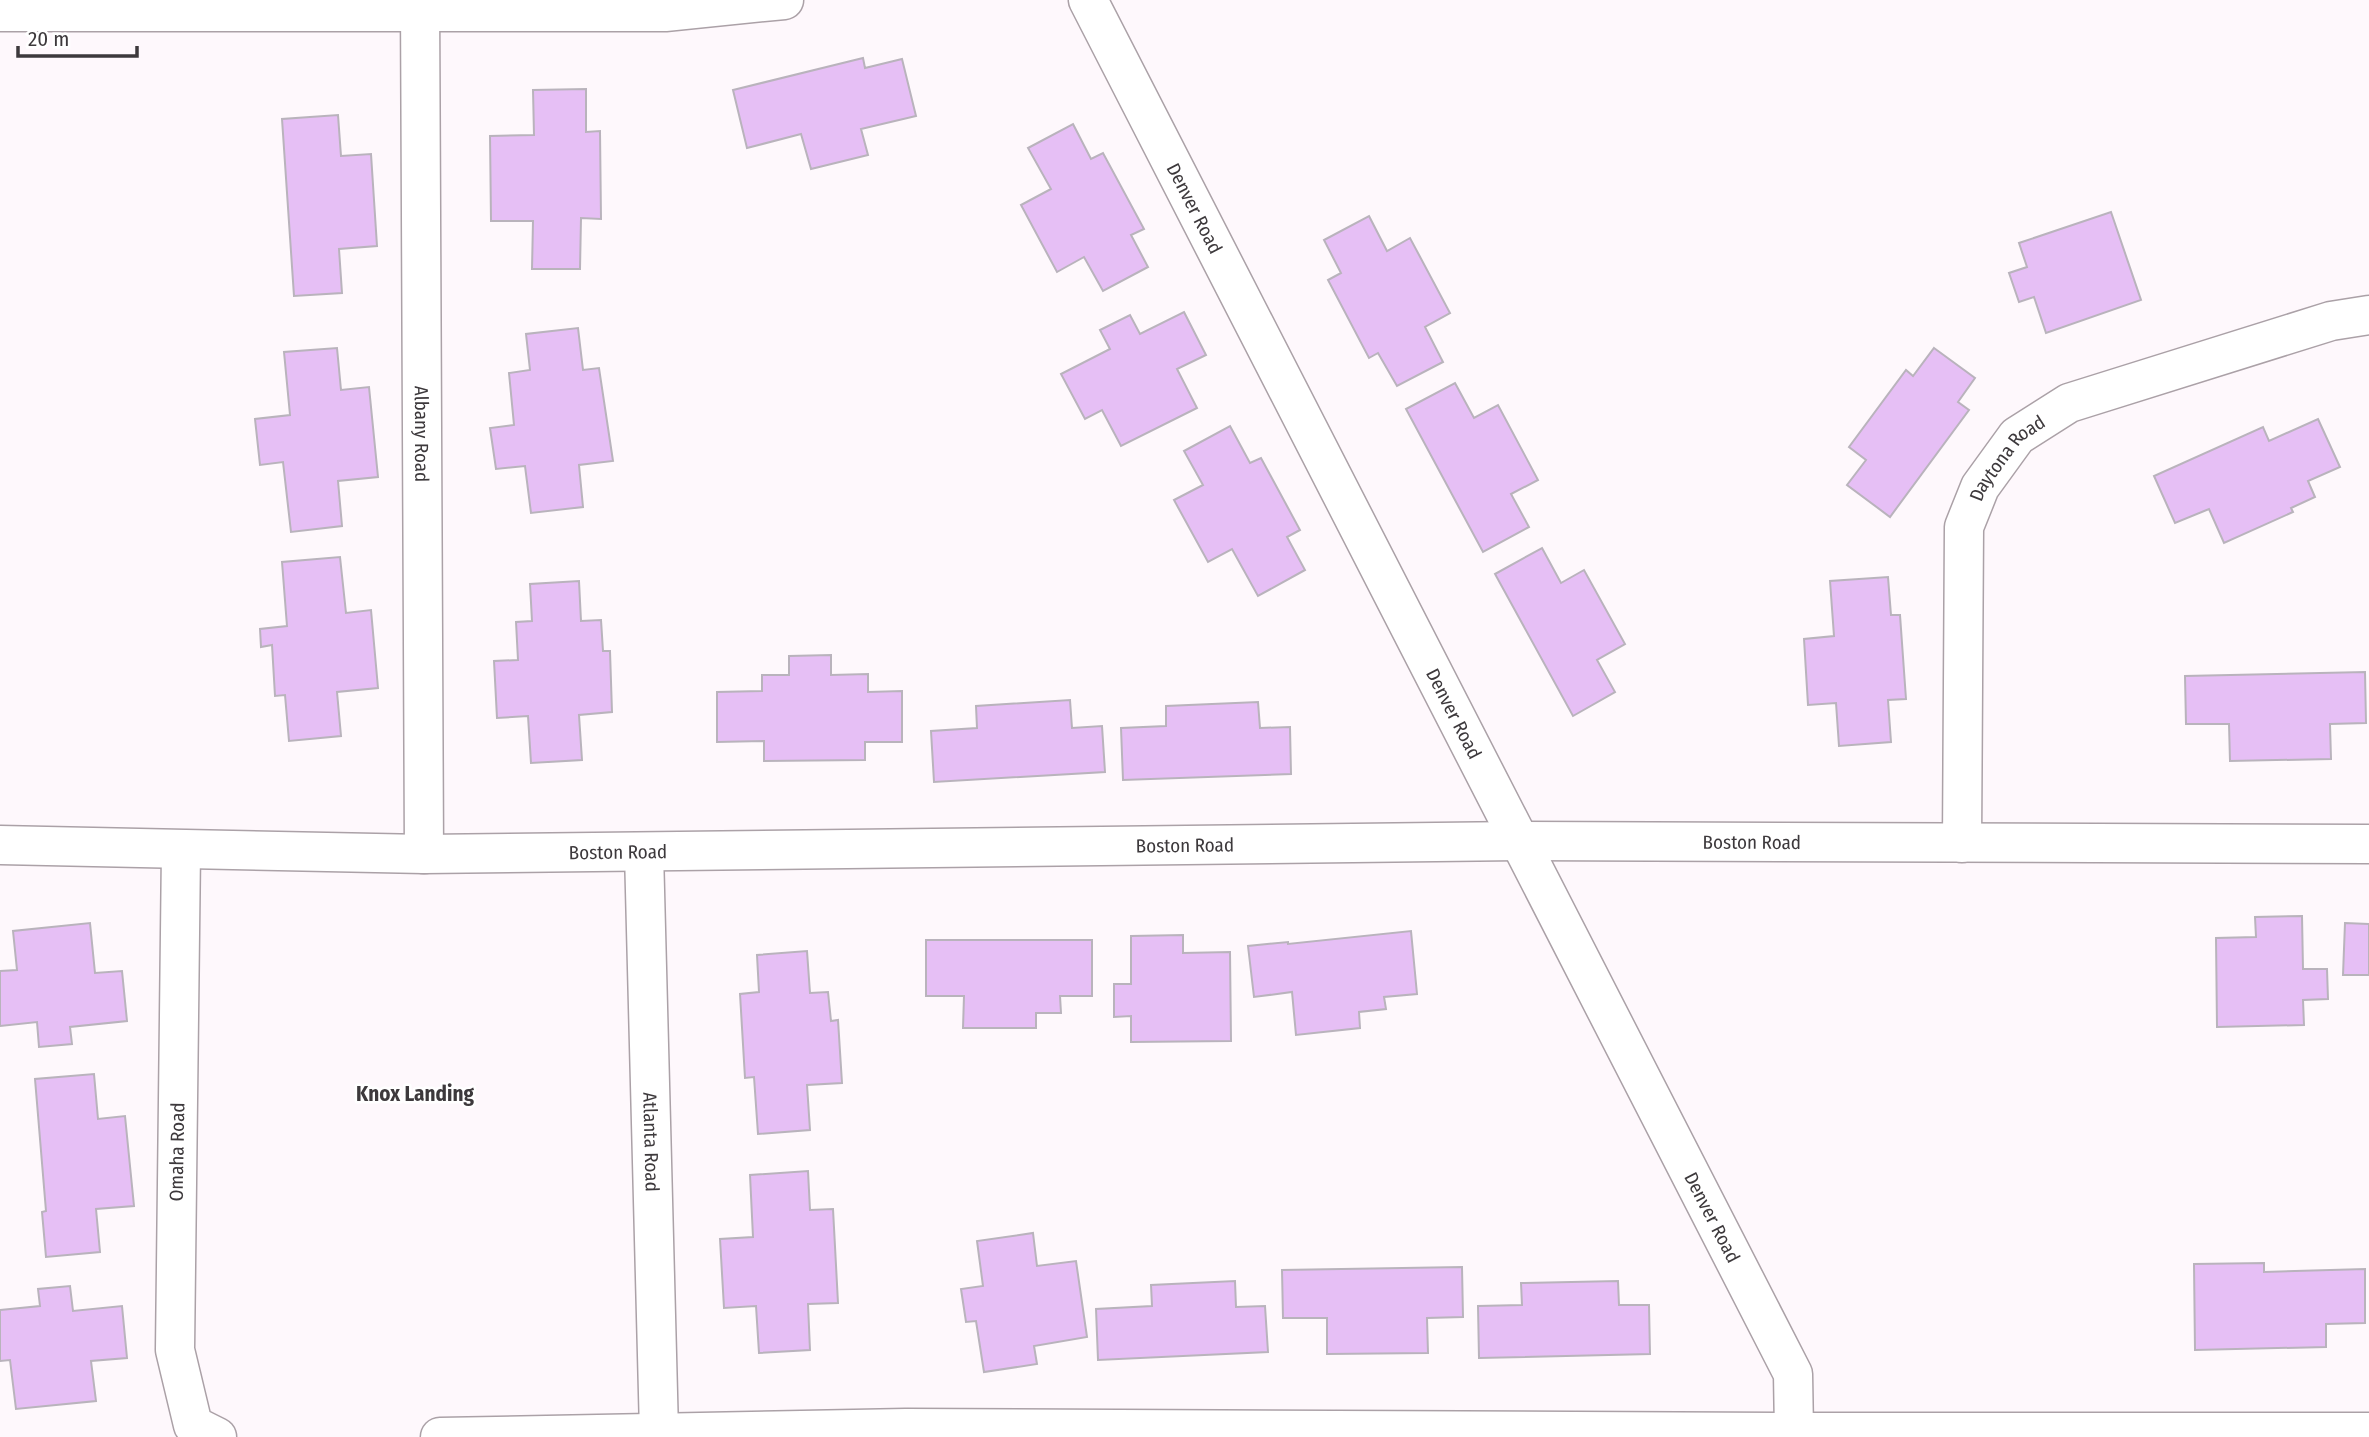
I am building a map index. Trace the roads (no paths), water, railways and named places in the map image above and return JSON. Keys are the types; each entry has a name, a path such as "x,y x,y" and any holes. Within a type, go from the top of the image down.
{"street":[{"path":"0,12 420,7 664,12 784,0"},
{"name":"Denver Road","path":"1088,0 1793,1374 1794,1432"},
{"name":"Albany Road","path":"420,7 424,854"},
{"name":"Daytona Road","path":"1962,843 1964,527 1980,487 2017,436 2069,403 2332,321 2369,315"},
{"name":"Boston Road","path":"0,845 424,854 1519,841 2369,844"},
{"name":"Omaha Road","path":"181,850 175,1350 193,1425 217,1437"},
{"name":"Atlanta Road","path":"644,852 659,1432"},
{"path":"440,1437 659,1432 2369,1432"}],"district":[{"name":"Knox Landing","path":"415,1094"}]}
